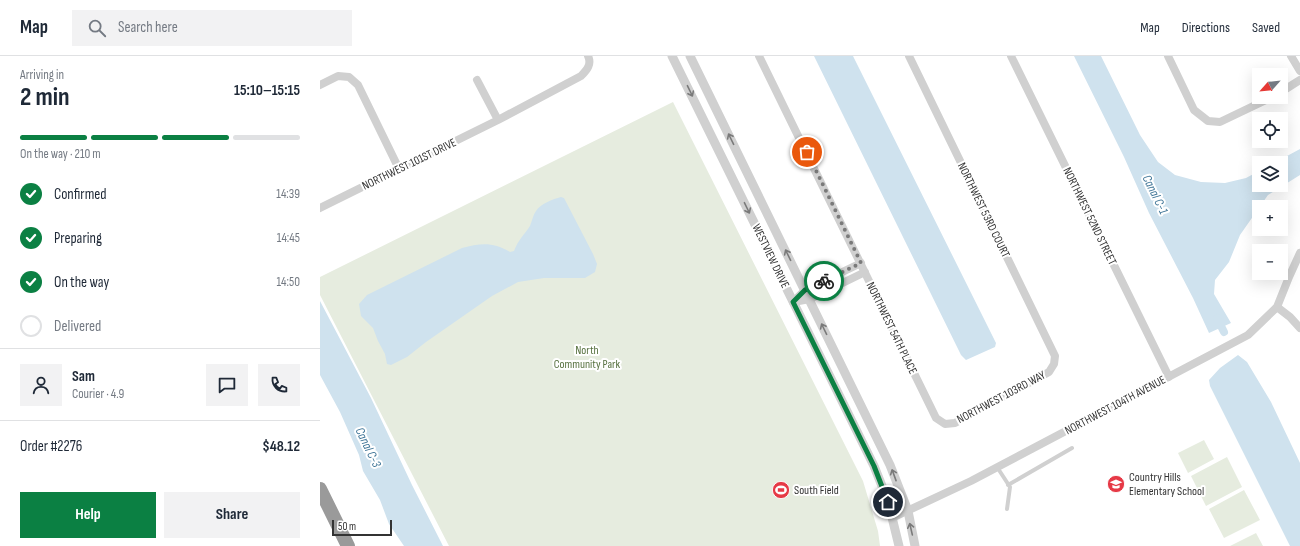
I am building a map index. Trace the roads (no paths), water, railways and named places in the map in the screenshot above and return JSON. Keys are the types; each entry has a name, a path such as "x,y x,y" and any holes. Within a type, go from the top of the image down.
{"highway":[{"path":"320,490 348,546"}],"street":[{"name":"NORTHWEST 101ST DRIVE","path":"320,208 498,120 581,76 589,68 590,59 588,56"},
{"name":"WESTVIEW DRIVE","path":"672,56 874,466 888,502 899,546"},
{"name":"WESTVIEW DRIVE","path":"690,56 890,465 908,511 915,546"},
{"name":"NORTHWEST 54TH PLACE","path":"759,56 936,418 945,424"},
{"name":"NORTHWEST 53RD COURT","path":"909,56 1056,356 1054,364"},
{"name":"NORTHWEST 52ND STREET","path":"1011,56 1169,377"},
{"path":"1168,56 1194,110 1208,121 1220,122 1257,104"},
{"path":"1291,56 1300,71"},
{"path":"320,85 338,76 349,76 358,85 399,169"},
{"path":"478,80 498,120"},
{"path":"1288,88 1300,80"},
{"name":"NORTHWEST 104TH AVENUE","path":"892,518 997,467 1248,335 1277,308 1288,278 1300,253"},
{"path":"793,302 805,290 861,263"},
{"path":"793,302 810,299 865,272"},
{"path":"1277,308 1290,317 1300,328"},
{"name":"NORTHWEST 103RD WAY","path":"945,424 955,423 962,420 1049,372 1054,364"}],"lane":[{"path":"1008,485 1072,448"},
{"path":"997,467 1010,487 1007,509"}],"water":[{"path":"814,56 853,56 996,343 995,347 966,360 961,355"},
{"path":"1074,56 1101,56 1140,135 1158,162 1175,175 1201,182 1225,183 1246,178 1252,175 1252,192 1273,192 1264,200 1252,200 1252,218 1240,235 1229,262 1215,280 1214,294 1231,323 1209,333 1193,298 1149,213 1124,157"},
{"path":"1300,149 1300,175 1288,182 1287,156"},
{"path":"561,197 564,198 593,254 597,264 595,272 585,278 544,278 518,282 492,296 407,357 391,365 387,364 385,354 373,328 361,316 359,304 367,295 462,248 487,244 498,246 510,252 514,251 530,226 534,214 538,208 547,202"},
{"name":"Canal C-3","path":"320,301 371,398 443,546 404,546 389,524 380,500 363,471 359,455 340,412 320,375"},
{"path":"1238,355 1247,362 1271,402 1300,463 1300,546 1290,546 1210,386 1209,380 1220,368"}],"waterway":[{"name":"Canal C-1","path":"1217,318 1224,332"}],"place":[{"name":"Country Hills Elementary School","path":"1116,484"},
{"name":"South Field","path":"781,490"}],"park label":[{"name":"North Community Park","path":"587,357"}]}
